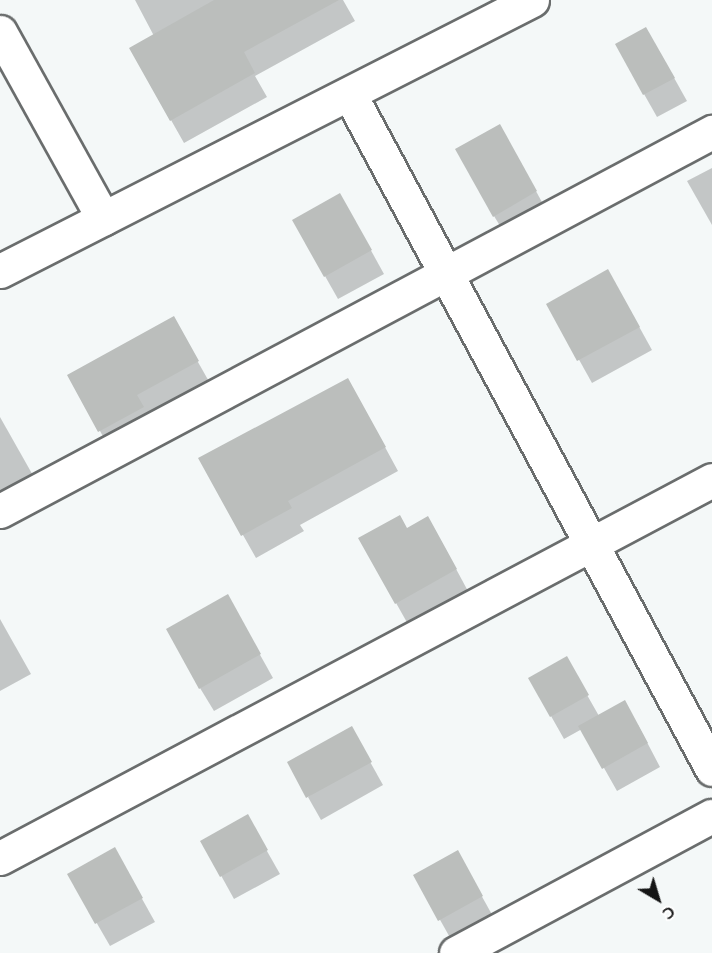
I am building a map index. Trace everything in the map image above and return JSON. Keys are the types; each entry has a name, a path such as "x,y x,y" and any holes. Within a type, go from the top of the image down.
{"street":[{"path":"0,271 350,95 512,5"},
{"path":"0,32 103,218"},
{"path":"350,95 712,769"},
{"path":"0,511 712,132"},
{"path":"0,858 712,480"},
{"path":"456,953 712,816"}],"building":[{"path":"214,0 339,0 244,52 255,73 170,121 129,48"},
{"path":"646,27 675,78 643,95 615,44"},
{"path":"500,124 537,191 493,217 455,149"},
{"path":"340,193 372,250 324,277 292,220"},
{"path":"608,269 640,327 577,361 546,304"},
{"path":"174,316 199,361 137,395 144,407 98,432 67,375"},
{"path":"348,378 386,447 288,501 292,508 241,536 198,458"},
{"path":"400,515 407,528 428,516 457,569 395,604 358,538"},
{"path":"228,594 261,654 199,689 166,629"},
{"path":"567,656 589,695 550,717 528,678"},
{"path":"625,700 648,743 602,769 578,726"},
{"path":"352,726 372,762 306,798 287,762"},
{"path":"248,814 268,850 220,877 200,841"},
{"path":"115,847 143,898 95,924 67,874"},
{"path":"458,850 483,896 438,921 413,875"}]}
